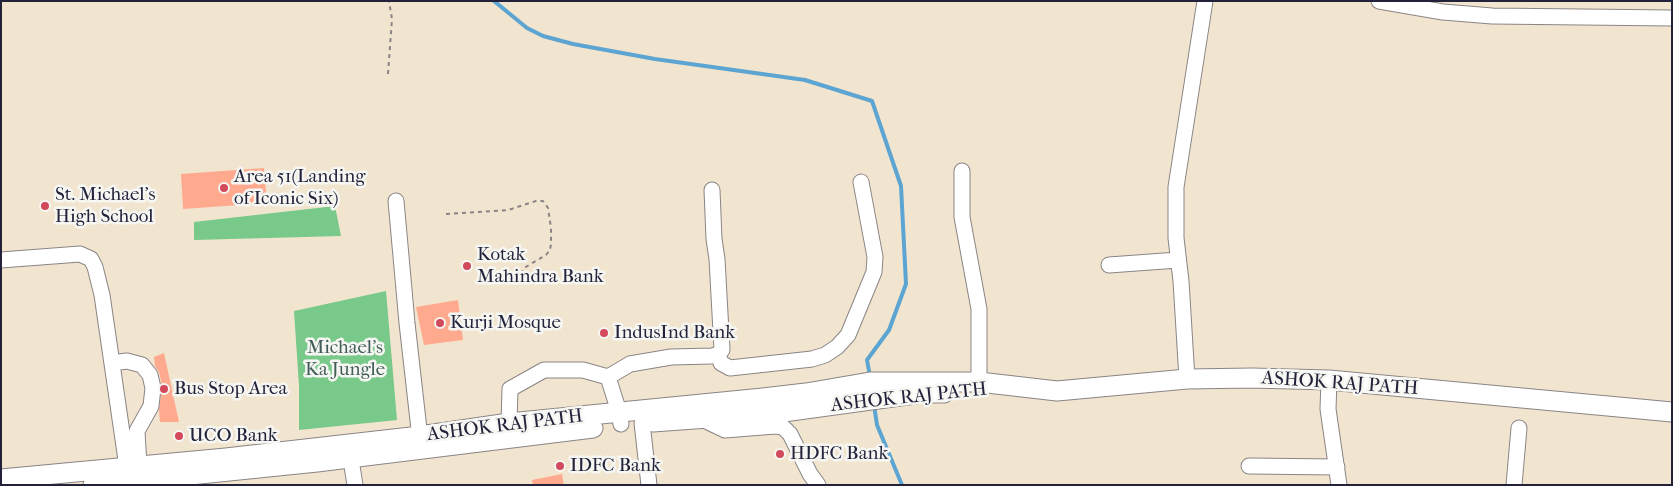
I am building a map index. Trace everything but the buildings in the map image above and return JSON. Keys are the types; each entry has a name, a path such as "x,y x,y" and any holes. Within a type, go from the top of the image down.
{"main road":[{"name":"ASHOK RAJ PATH","path":"1,479 69,479 133,466 350,450 620,418 700,418 917,387 979,382 1057,391 1187,379 1329,380 1672,412"},
{"name":"ASHOK RAJ PATH","path":"917,387 980,392 1009,386"},
{"name":"ASHOK RAJ PATH","path":"647,418 806,402"},
{"name":"ASHOK RAJ PATH","path":"420,442 510,423 582,422"},
{"name":"ASHOK RAJ PATH","path":"93,485 183,476 350,450"}],"street":[{"path":"1187,379 1176,238 1176,187 1205,1"},
{"path":"1379,1 1443,12 1492,16 1672,18"},
{"path":"962,171 962,217 979,309 979,382"},
{"path":"718,354 721,363 730,368 812,359 837,347 848,335 874,272 874,257 861,182"},
{"path":"510,423 510,389 544,370 583,370 608,377 630,364 671,357 712,356 722,350 712,190"},
{"path":"396,201 420,442"},
{"path":"1,260 80,254 91,259 102,295 112,363 133,466"},
{"path":"1109,265 1178,260"},
{"path":"112,363 127,361 142,365 150,375 153,388 152,406 137,431 133,466"},
{"path":"608,377 620,418"},
{"path":"1329,380 1328,409 1339,485"},
{"path":"647,418 649,485"},
{"path":"700,418 725,430 783,427 790,434 810,474 818,485"},
{"path":"1514,485 1519,428"},
{"path":"350,450 355,485"},
{"path":"1249,466 1337,468"}],"path":[{"path":"388,74 392,19 389,1"},
{"path":"446,214 508,210 536,200 546,204 551,228 552,244 550,250 546,255 524,268 519,279"}],"green space":[{"path":"335,206 341,236 194,240 194,222"},
{"name":"Michael's Ka Jungle","path":"386,291 397,420 299,430 299,386 294,311"}],"waterway":[{"path":"494,1 527,28 543,36 573,44 655,59 805,80 872,101 901,186 906,284 889,330 867,360 870,376"},
{"path":"874,405 877,425 902,485"}],"place":[{"name":"Area 51(Landing of Iconic Six)","path":"224,188"},
{"name":"St. Michael's High School","path":"45,206"},
{"name":"Kotak Mahindra Bank","path":"467,266"},
{"name":"Kurji Mosque","path":"440,323"},
{"name":"IndusInd Bank","path":"604,333"},
{"name":"Bus Stop Area","path":"164,389"},
{"name":"UCO Bank","path":"179,436"},
{"name":"HDFC Bank","path":"780,454"},
{"name":"IDFC Bank","path":"560,466"}]}
